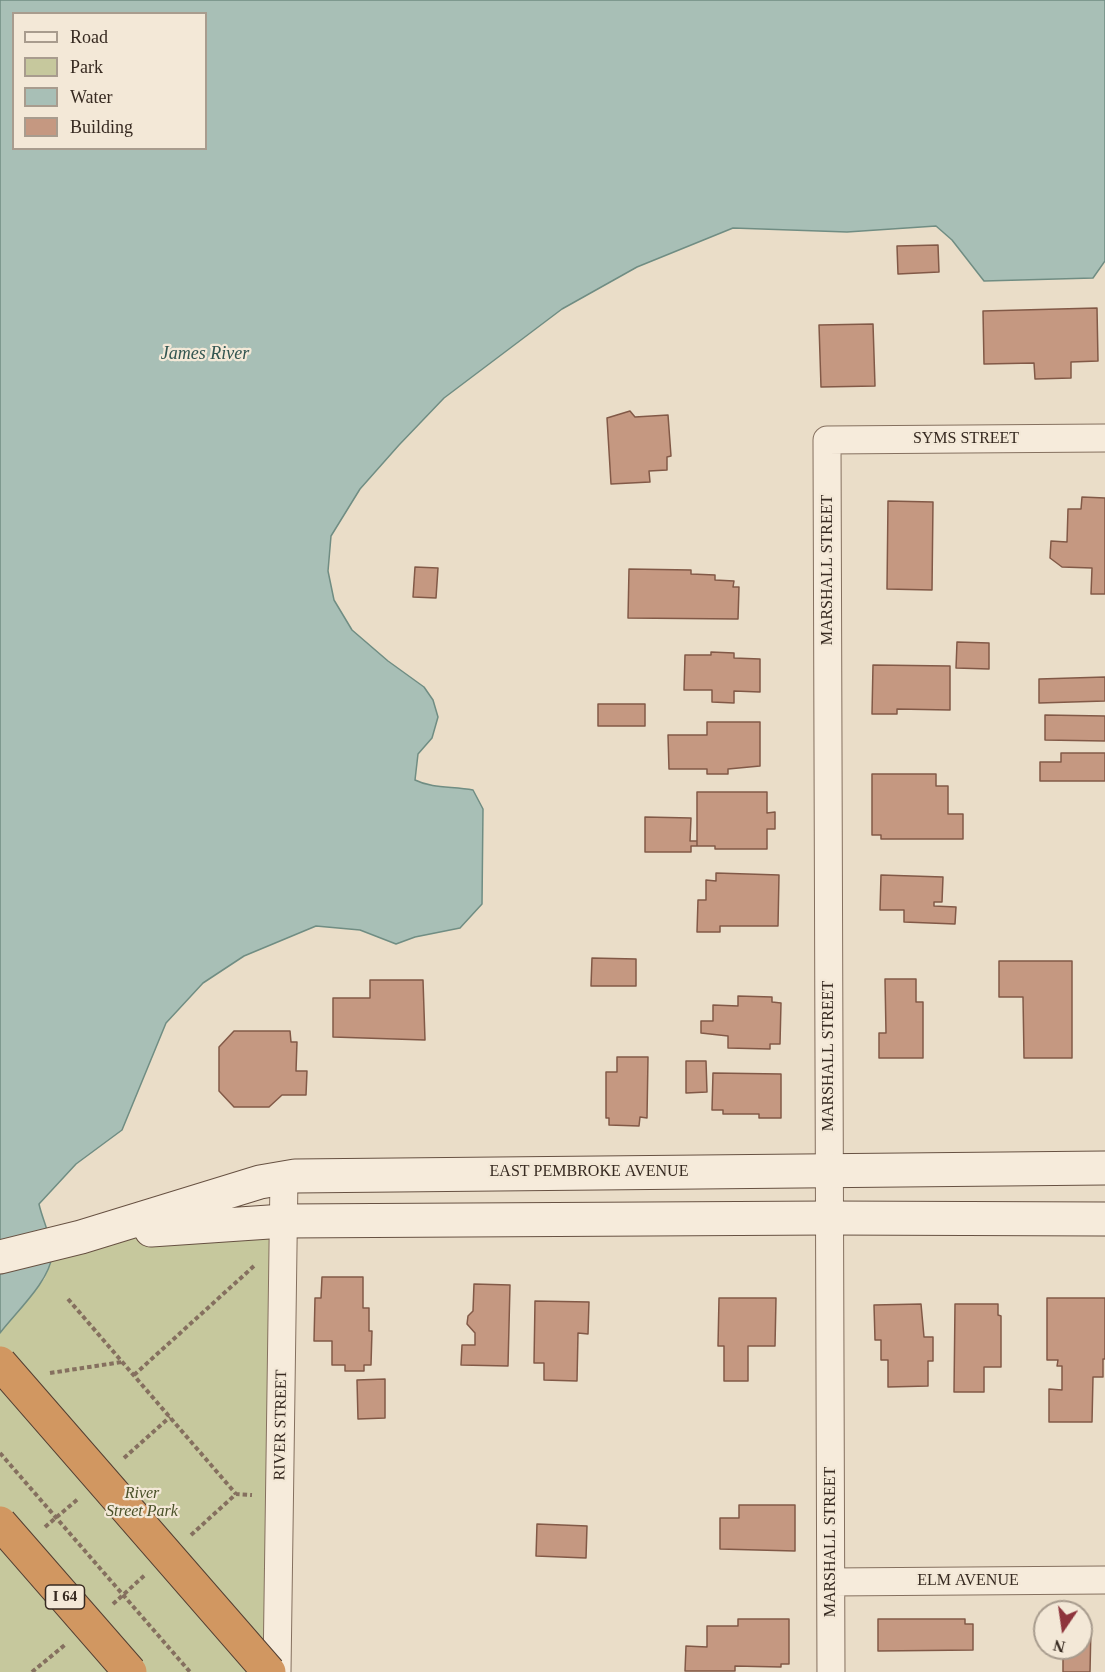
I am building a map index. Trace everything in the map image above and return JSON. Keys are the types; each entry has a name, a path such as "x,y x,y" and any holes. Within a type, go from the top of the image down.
{"highway":[{"path":"0,1363 269,1672"},
{"name":"I 64","path":"0,1523 130,1672"}],"main road":[{"name":"EAST PEMBROKE AVENUE","path":"0,1257 81,1237 260,1182 284,1177 333,1174 1105,1168"},
{"name":"EAST PEMBROKE AVENUE","path":"81,1237 231,1223 284,1221 830,1218 1105,1220"}],"street":[{"name":"SYMS STREET","path":"827,440 1105,438"},
{"name":"MARSHALL STREET","path":"827,440 831,1672"},
{"name":"RIVER STREET","path":"277,1672 284,1177"},
{"name":"ELM AVENUE","path":"831,1582 1105,1580"}],"path":[{"path":"134,1375 257,1263"},
{"path":"68,1299 236,1494"},
{"path":"40,1375 122,1362"},
{"path":"0,1454 190,1672"}],"green space":[{"name":"River Street Park","path":"285,1218 283,1672 0,1672 0,1333 21,1304 45,1278 52,1254 131,1235"}],"water":[{"name":"James River","path":"0,0 1105,0 1105,261 1093,278 984,281 952,240 936,226 847,232 733,228 637,267 562,309 444,398 360,489 331,536 328,571 334,600 352,630 388,661 424,687 433,700 438,717 432,738 418,754 415,780 436,786 473,790 483,809 482,904 460,928 415,937 396,944 360,930 316,926 244,956 203,983 166,1023 122,1130 76,1164 39,1204 51,1243 52,1255 45,1275 31,1296 0,1333"}],"building":[{"path":"938,245 939,272 898,274 897,246"},
{"path":"1097,308 1098,361 1071,362 1071,378 1035,379 1034,363 984,364 983,311"},
{"path":"873,324 875,386 821,387 819,325"},
{"path":"630,411 635,417 668,415 671,456 667,457 667,470 649,471 650,482 611,484 607,418"},
{"path":"1082,497 1105,498 1105,594 1091,594 1092,568 1062,567 1050,558 1051,541 1067,542 1068,509 1081,509"},
{"path":"888,501 933,502 932,590 887,589"},
{"path":"415,567 438,568 436,598 413,597"},
{"path":"629,569 691,570 691,574 715,575 715,580 734,581 733,587 739,587 738,619 628,618"},
{"path":"957,642 989,643 989,669 956,668"},
{"path":"711,652 734,653 734,658 760,659 760,692 734,691 734,703 712,702 712,690 684,690 685,655 711,655"},
{"path":"873,665 950,666 950,710 897,709 897,714 872,714"},
{"path":"1105,677 1105,701 1039,703 1039,679"},
{"path":"598,704 645,704 645,726 598,726"},
{"path":"1045,715 1105,716 1105,741 1045,740"},
{"path":"707,722 760,722 760,766 728,769 728,774 707,774 707,769 669,769 668,735 707,735"},
{"path":"1061,753 1105,753 1105,781 1040,781 1040,762 1061,762"},
{"path":"872,774 936,774 936,786 948,786 948,814 963,814 963,839 881,839 881,835 872,835"},
{"path":"697,792 767,792 767,813 775,812 775,829 767,829 767,849 715,849 715,846 697,846"},
{"path":"645,817 691,818 690,841 697,841 697,846 691,846 691,852 645,852"},
{"path":"716,873 779,875 778,926 720,926 720,932 697,932 698,900 706,900 706,880 716,881"},
{"path":"881,875 943,877 942,902 934,902 934,906 956,907 955,924 904,922 904,910 880,910"},
{"path":"592,958 636,959 636,986 591,986"},
{"path":"999,961 1072,961 1072,1058 1024,1058 1023,997 999,997"},
{"path":"885,979 916,979 916,1002 923,1002 923,1058 879,1058 879,1033 886,1033"},
{"path":"370,980 423,980 425,1040 333,1037 333,998 370,998"},
{"path":"738,996 772,997 772,1002 781,1003 780,1044 770,1044 770,1049 728,1048 728,1036 701,1033 701,1021 713,1021 713,1005 738,1006"},
{"path":"234,1031 290,1031 291,1042 297,1042 296,1071 307,1071 306,1095 282,1095 269,1107 234,1107 219,1091 219,1047"},
{"path":"617,1057 648,1057 647,1118 640,1117 639,1126 609,1125 609,1118 606,1118 606,1072 617,1072"},
{"path":"686,1061 706,1061 707,1092 686,1093"},
{"path":"713,1073 781,1074 781,1118 759,1118 759,1114 723,1114 723,1110 712,1110"},
{"path":"322,1277 363,1277 363,1308 369,1308 369,1331 372,1331 371,1365 364,1365 364,1371 345,1371 345,1365 332,1365 332,1341 314,1341 315,1298 321,1298"},
{"path":"474,1284 510,1285 508,1366 461,1365 462,1345 475,1345 475,1333 467,1324 468,1316 473,1311"},
{"path":"719,1298 776,1298 775,1346 748,1346 748,1381 724,1381 724,1346 718,1346"},
{"path":"1047,1298 1105,1298 1105,1359 1103,1359 1103,1377 1093,1377 1092,1422 1049,1422 1049,1389 1062,1390 1062,1366 1057,1366 1058,1360 1047,1360"},
{"path":"535,1301 589,1302 588,1334 578,1333 577,1381 544,1380 544,1363 534,1363"},
{"path":"921,1304 924,1337 933,1337 933,1361 928,1361 928,1386 888,1387 888,1360 881,1360 881,1340 875,1340 874,1305"},
{"path":"955,1304 998,1304 998,1315 1001,1316 1001,1367 984,1367 984,1392 954,1392"},
{"path":"385,1379 385,1418 358,1419 357,1380"},
{"path":"739,1505 795,1505 795,1551 720,1549 720,1518 739,1518"},
{"path":"537,1524 587,1526 586,1558 536,1556"},
{"path":"738,1619 789,1619 789,1664 781,1664 781,1667 735,1666 735,1671 685,1671 686,1646 707,1647 707,1626 738,1626"},
{"path":"878,1619 965,1619 965,1624 973,1624 973,1650 878,1651"},
{"path":"1063,1660 1090,1660 1090,1672 1063,1672"}]}
